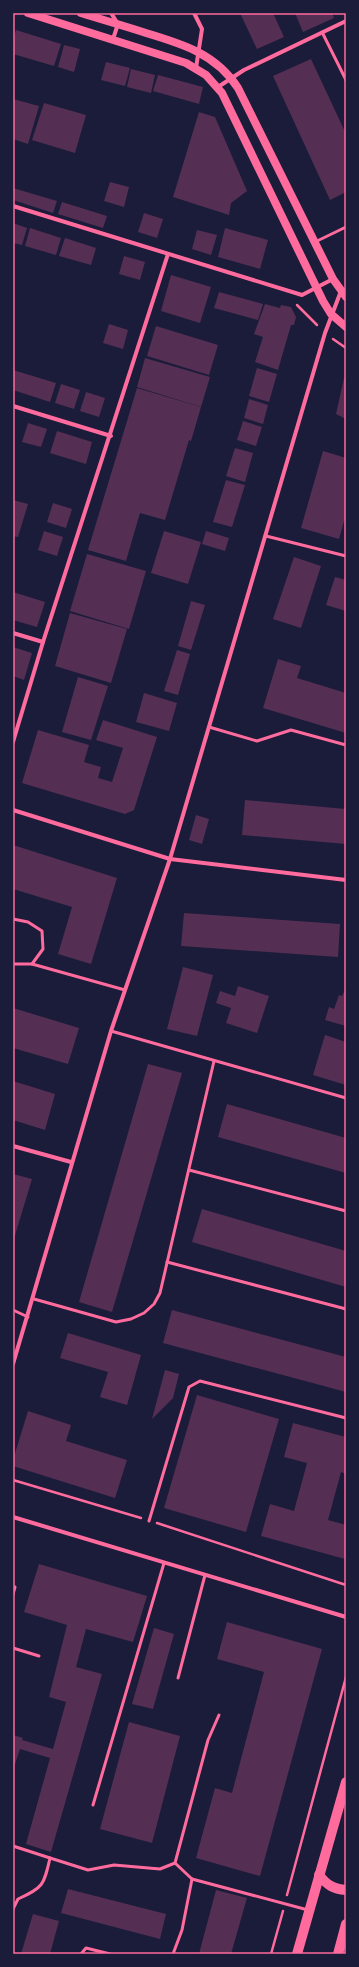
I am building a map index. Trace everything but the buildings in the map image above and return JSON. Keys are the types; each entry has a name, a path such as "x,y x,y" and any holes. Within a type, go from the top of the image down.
{"main road":[{"path":"28,13 186,63 196,68 218,87 316,288 332,314 346,327"},
{"path":"81,13 198,51 218,64 231,78 333,279 343,294"},
{"path":"297,1954 346,1782"},
{"path":"319,1875 326,1884 336,1889 346,1890"},
{"path":"341,1951 346,1924"}],"street":[{"path":"111,13 118,24 113,39"},
{"path":"194,13 202,29 196,68"},
{"path":"218,87 244,70 346,21"},
{"path":"13,206 302,295 333,279"},
{"path":"13,742 43,642 111,436 168,254"},
{"path":"13,1364 34,1298 71,1162 111,1032 170,859 325,333 332,314 343,294"},
{"path":"13,406 111,436"},
{"path":"13,633 43,642"},
{"path":"13,810 170,859 346,880"},
{"path":"13,1146 71,1162"},
{"path":"13,1517 346,1617"}],"lane":[{"path":"322,32 346,80"},
{"path":"315,242 346,227"},
{"path":"266,536 346,556"},
{"path":"208,727 258,741 291,730 346,744"},
{"path":"13,919 28,922 42,931 43,949 32,964"},
{"path":"13,964 32,964 125,990"},
{"path":"111,1032 346,1098"},
{"path":"34,1298 116,1322 131,1319 144,1313 154,1304 160,1293 214,1061"},
{"path":"189,1170 346,1211"},
{"path":"167,1262 346,1309"},
{"path":"13,1310 28,1317"},
{"path":"149,1521 189,1387 200,1381 346,1418"},
{"path":"93,1805 164,1563"},
{"path":"178,1678 204,1575"},
{"path":"13,1594 15,1587"},
{"path":"13,1648 39,1656"},
{"path":"175,1863 208,1740 219,1715"},
{"path":"13,1846 88,1870 114,1865 160,1869 175,1863"},
{"path":"13,1909 18,1898 38,1890 46,1876 50,1858"},
{"path":"175,1863 192,1879 310,1910"},
{"path":"172,1954 182,1930 192,1879"},
{"path":"81,1954 86,1948 110,1954"}],"path":[{"path":"281,288 325,333 346,348"},
{"path":"13,1480 149,1521 346,1585"},
{"path":"270,1954 346,1677"}]}
